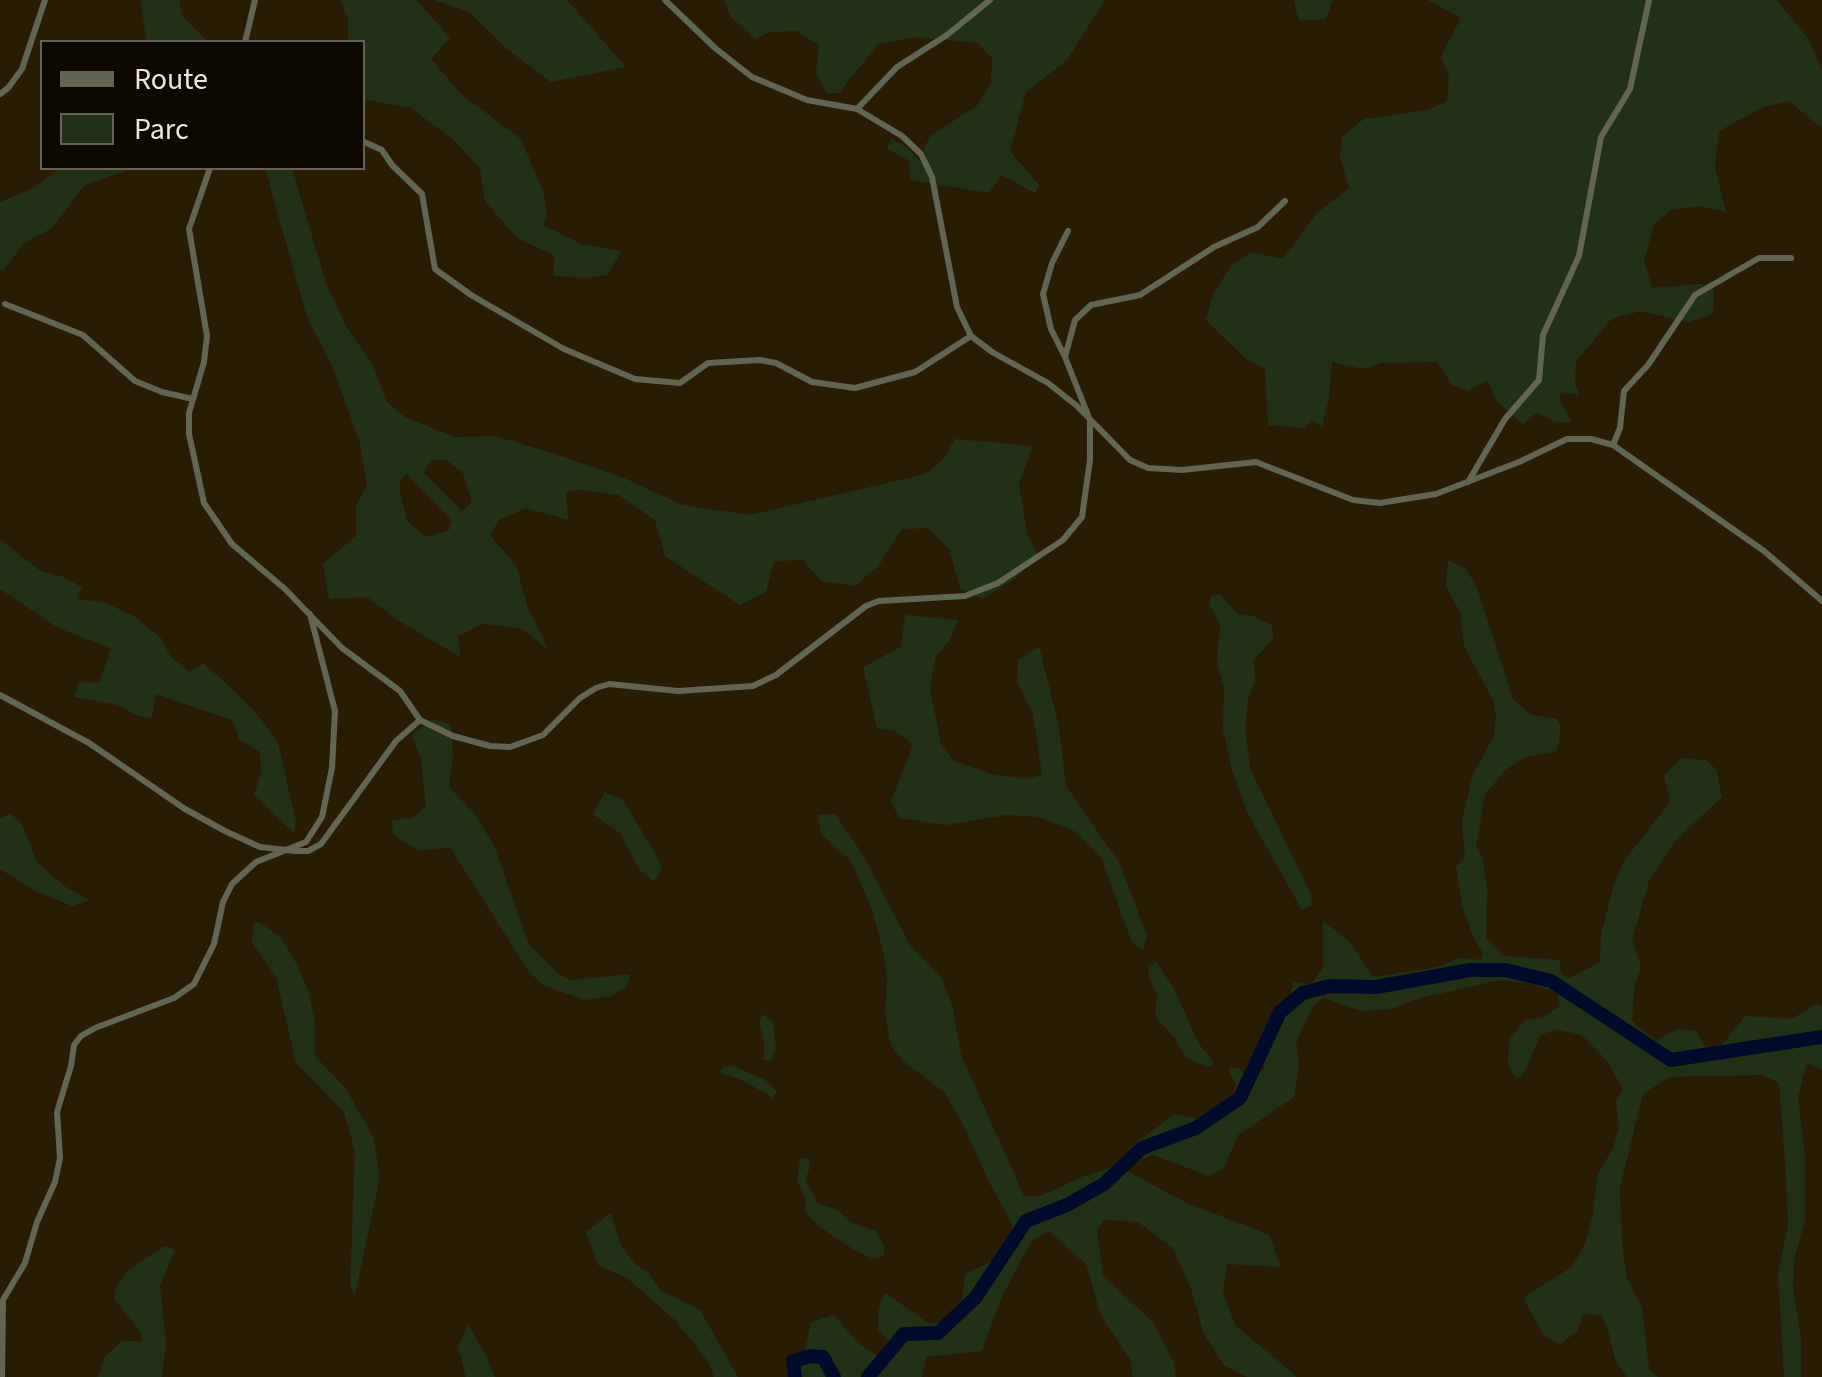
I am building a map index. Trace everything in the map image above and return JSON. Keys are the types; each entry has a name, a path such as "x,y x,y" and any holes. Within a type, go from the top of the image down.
{"street":[{"path":"0,94 22,69 45,0"},
{"path":"245,40 255,0"},
{"path":"666,0 714,48 752,77 794,96 858,108 902,136 928,166 957,307 971,336 1048,383 1130,460 1148,468 1197,469 1256,462 1353,500 1380,503 1436,494 1567,439 1583,438 1612,445 1764,551 1822,602"},
{"path":"858,108 897,67 956,29 990,0"},
{"path":"1468,483 1506,418 1538,380 1543,335 1578,256 1601,137 1630,89 1649,0"},
{"path":"365,142 382,150 422,194 435,270 550,341 635,379 680,383 708,363 760,360 780,364 812,382 845,388 868,387 915,372 971,336"},
{"path":"209,170 190,229 206,336 189,434 204,503 232,544 342,648 400,691 420,720 445,733 490,746 524,744 543,735 580,698 609,684 706,690 752,686 776,674 866,606 891,600 950,599 982,590 1064,540 1077,526 1088,493 1090,420 1051,329 1043,294 1052,263 1068,231"},
{"path":"1065,357 1075,320 1085,308 1140,295 1214,247 1258,227 1285,202"},
{"path":"1612,445 1620,428 1624,391 1648,364 1695,295 1759,258 1791,258"},
{"path":"5,304 83,335 135,381 193,399"},
{"path":"2,1377 3,1300 25,1263 37,1222 56,1182 60,1158 57,1112 74,1045 95,1028 174,998 194,984 214,944 222,902 232,884 256,862 306,842 324,810 334,756 335,711 309,613"},
{"path":"0,695 90,743 224,832 251,844 284,850 308,851 320,844 396,741 420,720"}],"green space":[{"path":"140,0 179,0 182,16 206,40 147,40"},
{"path":"341,0 417,0 450,38 431,59 461,94 521,139 544,194 547,216 543,225 581,244 622,251 607,275 553,276 555,256 517,238 485,201 480,169 455,141 411,108 365,99 365,40 348,40 348,20"},
{"path":"434,0 567,0 626,67 551,82 506,48 469,12"},
{"path":"724,0 1105,0 1067,60 1026,92 1010,151 1039,185 1035,193 1001,175 989,193 911,180 908,160 887,149 891,138 928,164 924,149 930,136 977,106 991,83 992,58 978,43 916,37 878,44 839,93 826,93 816,73 819,45 796,31 770,32 755,39 731,17"},
{"path":"1294,0 1333,0 1326,19 1299,21"},
{"path":"1428,0 1777,0 1809,40 1822,71 1822,128 1789,101 1763,107 1719,131 1715,168 1726,212 1700,206 1673,209 1654,224 1644,261 1652,288 1701,284 1714,287 1713,314 1688,322 1641,311 1611,319 1576,362 1579,395 1561,392 1559,399 1572,423 1555,422 1537,412 1523,424 1498,403 1487,380 1468,391 1452,385 1437,362 1381,363 1363,369 1332,362 1322,427 1312,420 1304,428 1268,425 1265,368 1247,360 1206,320 1213,294 1231,266 1251,252 1283,259 1317,213 1349,188 1340,157 1342,136 1364,119 1429,110 1447,101 1449,76 1441,56 1461,18"},
{"path":"57,170 127,170 85,185 52,228 23,244 0,271 0,202 34,188"},
{"path":"266,170 293,170 326,284 347,328 373,365 386,401 406,418 455,437 495,436 552,453 624,478 682,505 750,515 926,474 944,458 955,439 1033,446 1019,483 1027,534 1038,555 1016,578 982,599 960,588 949,549 928,528 902,529 879,565 855,586 821,581 803,560 774,561 766,592 740,605 665,556 655,520 619,495 566,491 568,520 526,508 499,520 490,535 516,565 528,609 548,649 520,628 482,624 458,636 460,657 367,597 329,599 323,564 356,536 356,507 367,484 359,440 333,368 307,317","holes":["445,459 463,473 472,502 462,511 424,473 430,461","407,474 452,520 449,530 426,537 407,521 399,488 401,479"]},
{"path":"0,539 39,570 82,587 77,599 106,603 135,617 161,638 170,656 189,672 203,663 258,715 278,743 296,822 294,833 254,795 261,773 260,752 239,739 232,720 156,694 152,718 138,716 118,705 74,697 79,682 99,683 111,648 58,628 0,589"},
{"path":"1448,561 1464,567 1476,585 1513,699 1531,715 1557,719 1561,727 1557,751 1526,757 1505,770 1485,795 1476,847 1483,858 1487,891 1486,939 1503,956 1560,960 1561,974 1570,978 1600,962 1601,934 1624,861 1670,802 1664,775 1681,758 1705,760 1716,769 1722,797 1675,841 1649,881 1632,940 1641,967 1634,988 1632,1021 1656,1041 1678,1029 1696,1031 1706,1049 1717,1051 1745,1016 1792,1019 1816,1004 1822,1006 1822,1070 1807,1063 1798,1096 1805,1157 1805,1220 1794,1260 1793,1288 1801,1338 1801,1377 1784,1377 1778,1273 1788,1226 1786,1174 1779,1083 1762,1075 1669,1077 1643,1094 1620,1187 1622,1244 1627,1279 1642,1307 1649,1369 1658,1377 1627,1377 1615,1359 1601,1315 1583,1314 1578,1330 1561,1344 1544,1336 1523,1298 1572,1267 1585,1244 1597,1176 1614,1146 1619,1127 1616,1101 1623,1089 1607,1061 1582,1035 1556,1029 1541,1035 1523,1074 1516,1079 1508,1063 1509,1040 1525,1020 1542,1018 1560,1006 1557,992 1501,980 1420,998 1390,1009 1361,1011 1324,998 1314,1005 1296,1042 1299,1065 1294,1097 1238,1135 1224,1168 1209,1176 1153,1155 1129,1164 1134,1144 1175,1114 1212,1122 1234,1094 1236,1085 1228,1068 1238,1067 1248,1080 1264,1069 1263,1047 1280,1027 1294,982 1311,984 1323,968 1323,921 1350,942 1373,977 1438,967 1459,958 1481,960 1483,953 1462,904 1456,867 1465,857 1462,821 1472,777 1494,735 1496,716 1493,700 1464,646 1460,612 1446,587"},
{"path":"1220,594 1238,614 1272,625 1273,639 1254,660 1255,680 1245,728 1250,768 1311,895 1312,905 1302,910 1248,814 1232,770 1223,730 1224,687 1217,663 1220,624 1210,606 1210,596"},
{"path":"905,615 958,620 949,641 935,658 930,689 941,745 954,761 991,774 1026,779 1042,775 1033,714 1017,681 1018,660 1039,646 1059,727 1066,786 1120,864 1147,936 1143,951 1132,943 1101,857 1074,831 1039,817 1006,815 946,825 899,818 891,801 913,745 895,731 877,728 863,667 901,647"},
{"path":"433,719 451,725 449,787 474,813 494,845 528,943 570,980 630,974 627,986 612,996 585,1000 543,985 529,972 450,847 420,851 393,835 392,820 412,818 426,806 421,759 412,735"},
{"path":"605,792 622,799 655,853 662,868 654,882 640,870 620,833 593,814"},
{"path":"11,814 22,824 37,862 64,886 90,900 72,906 35,891 0,869 0,818"},
{"path":"835,814 863,855 910,945 941,978 952,1004 961,1055 1024,1196 1041,1196 1117,1166 1189,1204 1270,1235 1280,1267 1227,1264 1223,1292 1235,1325 1297,1377 1247,1377 1225,1366 1204,1334 1191,1289 1173,1248 1138,1222 1104,1220 1097,1230 1103,1276 1154,1323 1174,1363 1176,1377 1133,1377 1130,1359 1100,1314 1087,1265 1049,1231 1031,1241 1000,1301 982,1351 926,1357 922,1377 791,1377 806,1347 811,1322 834,1315 858,1343 889,1363 893,1345 878,1329 879,1308 885,1293 930,1324 951,1321 962,1299 965,1274 1003,1256 1012,1241 1012,1224 944,1092 903,1061 891,1046 885,1014 887,979 873,912 851,861 821,834 818,815"},
{"path":"254,922 281,938 294,959 308,990 315,1023 315,1056 346,1089 373,1137 380,1176 355,1295 350,1288 355,1151 344,1112 296,1063 276,977 252,943"},
{"path":"1156,961 1174,989 1199,1044 1214,1063 1208,1067 1186,1058 1155,1016 1157,994 1148,975"},
{"path":"764,1014 773,1022 776,1048 772,1060 763,1060 765,1047 759,1021"},
{"path":"734,1066 765,1080 777,1091 773,1098 742,1080 720,1073 723,1067"},
{"path":"808,1158 810,1167 805,1180 818,1204 836,1209 851,1223 876,1231 885,1248 884,1255 875,1259 857,1252 816,1224 806,1212 805,1197 797,1181 800,1159"},
{"path":"611,1213 621,1245 634,1263 648,1272 661,1291 700,1310 738,1377 714,1377 709,1363 675,1320 627,1278 598,1265 586,1232"},
{"path":"165,1246 175,1250 160,1286 166,1344 162,1377 98,1377 104,1358 122,1341 142,1341 140,1331 114,1299 116,1287 129,1269"},
{"path":"468,1325 495,1377 466,1377 458,1347"}],"waterway":[{"path":"868,1377 904,1334 938,1333 976,1297 1026,1221 1067,1205 1104,1184 1142,1148 1196,1128 1240,1098 1280,1012 1303,993 1330,986 1376,987 1470,970 1505,970 1551,981 1671,1060 1822,1037"},
{"path":"795,1377 793,1361 811,1356 823,1357 834,1377"}]}
